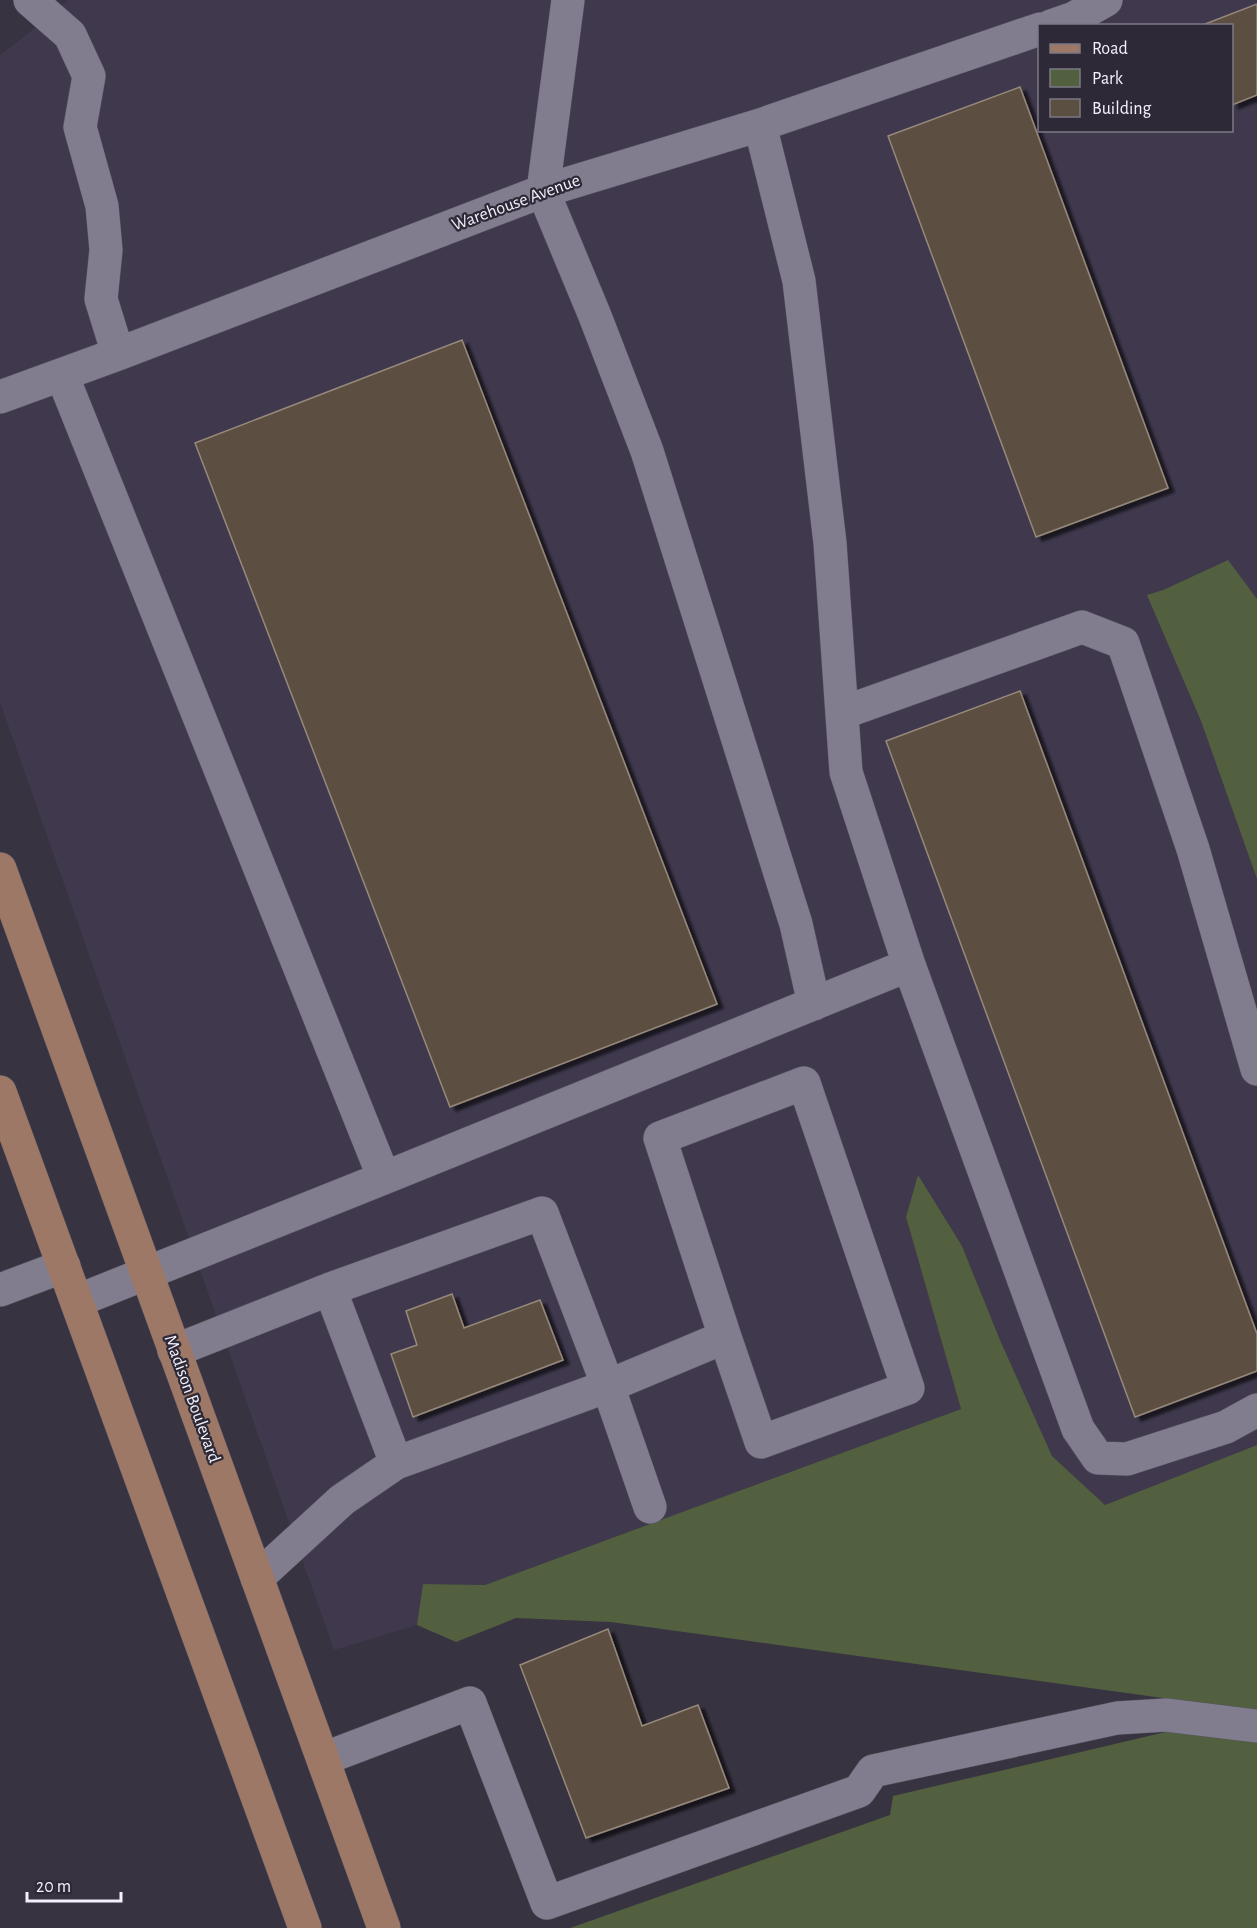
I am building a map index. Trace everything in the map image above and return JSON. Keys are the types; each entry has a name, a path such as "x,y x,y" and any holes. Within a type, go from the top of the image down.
{"main road":[{"name":"Madison Boulevard","path":"0,869 384,1928"},
{"path":"0,1092 305,1928"}],"street":[{"path":"30,0 70,35 89,76 80,127 102,206 106,250 101,299 118,354"},
{"path":"568,0 543,191 595,316 647,451 796,924 814,1004"},
{"path":"1057,24 1074,18 1106,0"},
{"name":"Warehouse Avenue","path":"0,398 543,191 760,125 1038,30"},
{"path":"760,125 799,281 830,543 846,772 909,965 1078,1429 1098,1458 1127,1459 1226,1427 1257,1410"},
{"path":"62,375 384,1178"},
{"path":"842,713 1082,627 1123,643 1192,849 1257,1069"},
{"path":"77,1300 147,1274 909,965"},
{"path":"804,1083 908,1388 761,1442 725,1337 660,1138 804,1083"},
{"path":"174,1351 330,1289 542,1214 608,1386 650,1507"},
{"path":"0,1290 64,1266"},
{"path":"330,1289 396,1463"},
{"path":"257,1578 342,1500 396,1463 608,1386 725,1337"},
{"path":"323,1759 470,1703 547,1903 859,1791 873,1771 1117,1718 1166,1715 1257,1726"}],"shaded area":[{"path":"68,0 1257,0 1257,599 1227,560 1148,595 1201,721 1257,879 1257,1445 1105,1505 1052,1456 1000,1340 962,1246 918,1176 906,1217 961,1409 485,1585 423,1584 417,1625 334,1650 0,702 0,55"}],"green space":[{"path":"1228,560 1257,599 1257,879 1201,721 1147,595"},
{"path":"918,1175 962,1246 1000,1340 1052,1456 1105,1505 1257,1445 1257,1711 611,1622 516,1618 456,1642 417,1625 423,1584 485,1585 961,1409 906,1217"},
{"path":"1170,1731 1257,1743 1257,1928 570,1928 890,1815 893,1796"}],"building":[{"path":"1257,4 1257,95 1233,105 1233,24 1205,24"},
{"path":"1020,87 1168,488 1036,537 888,136"},
{"path":"462,340 717,1004 450,1107 195,443"},
{"path":"1020,691 1257,1334 1257,1371 1135,1417 886,741"},
{"path":"452,1294 464,1328 540,1300 563,1360 413,1417 391,1354 417,1345 406,1311"},
{"path":"608,1629 642,1726 698,1705 729,1788 586,1838 520,1665"}]}
